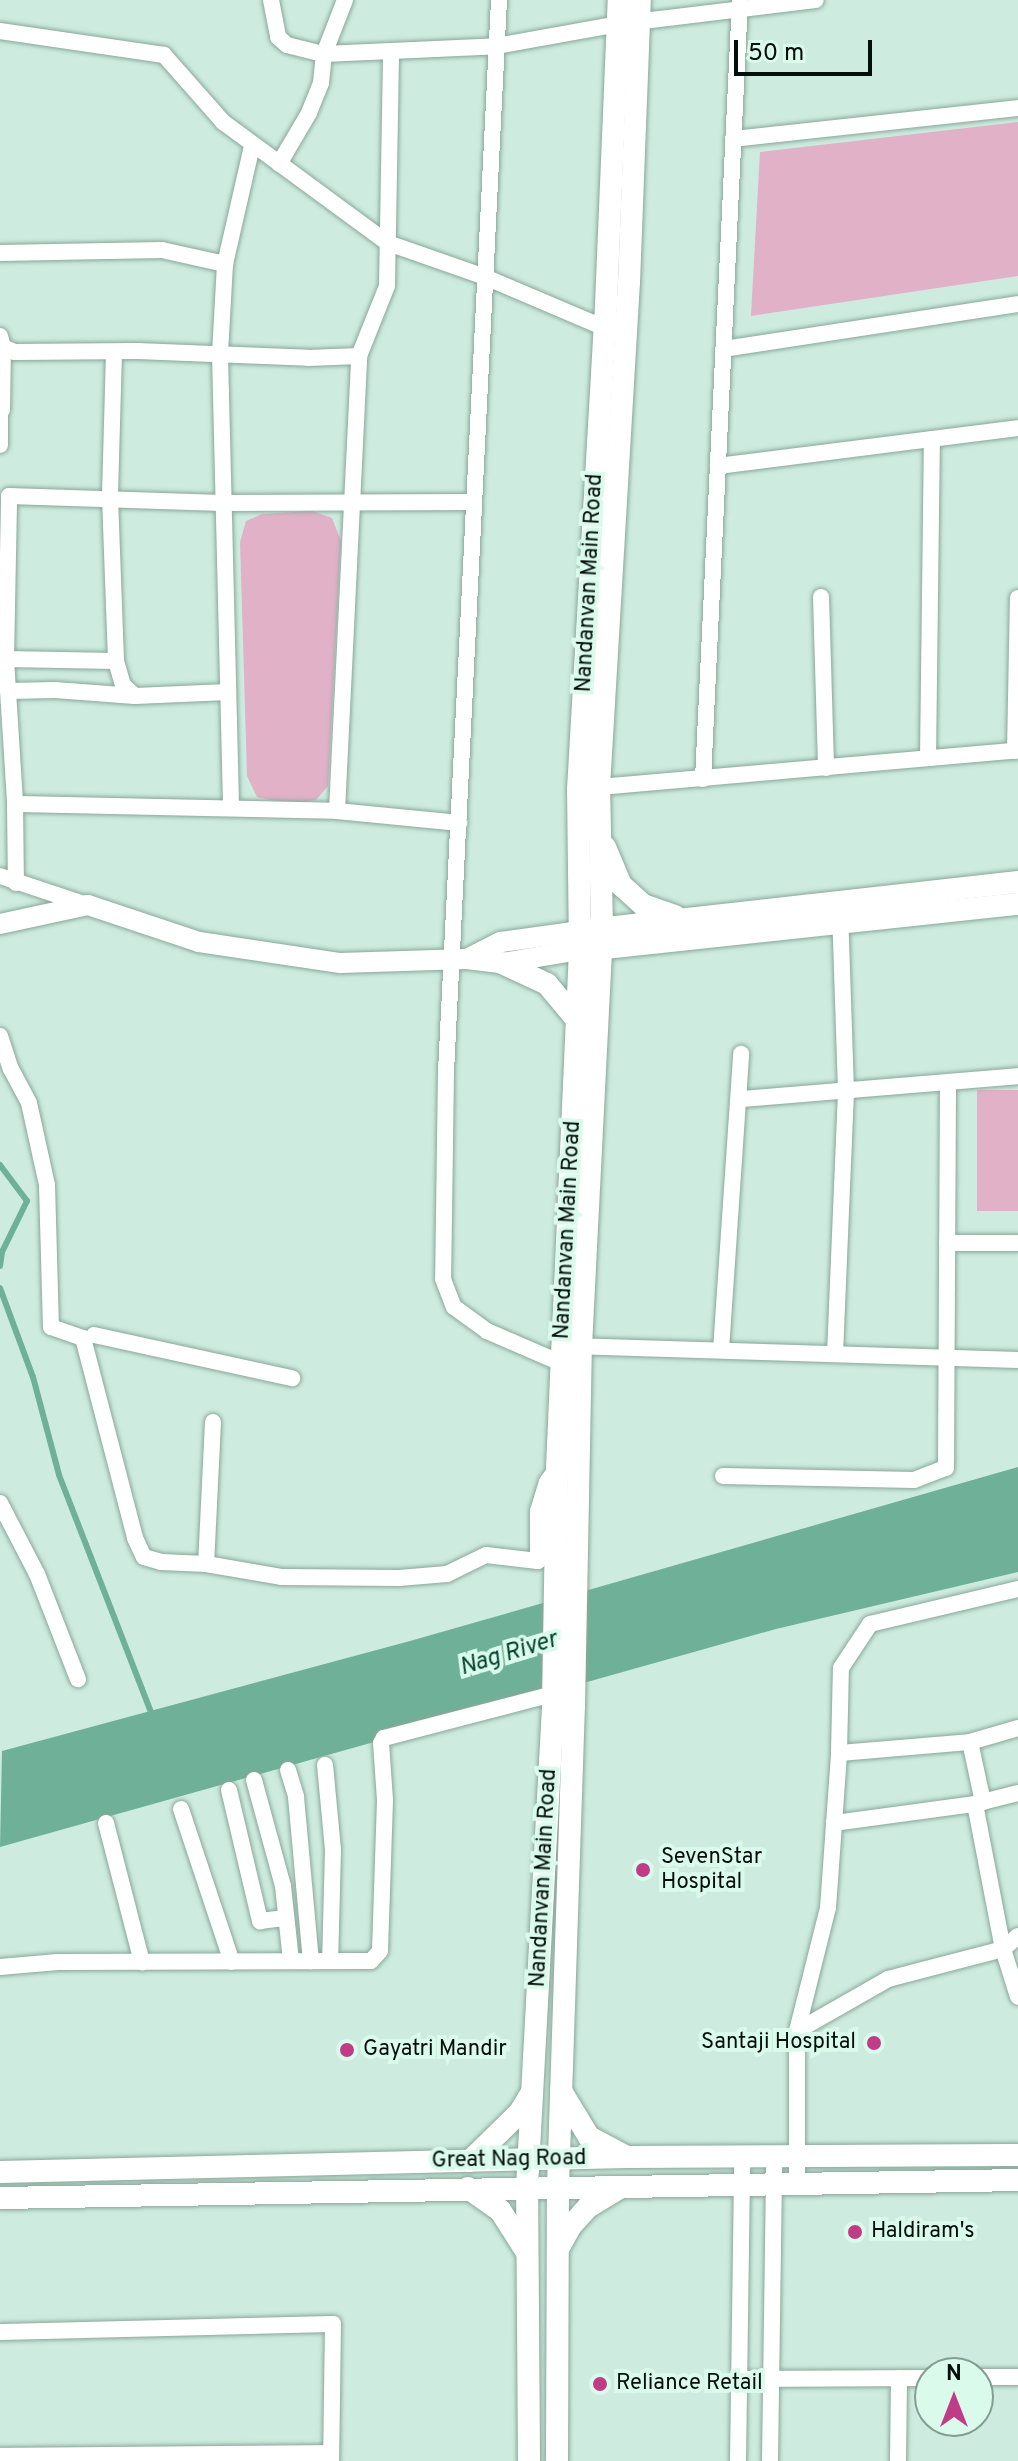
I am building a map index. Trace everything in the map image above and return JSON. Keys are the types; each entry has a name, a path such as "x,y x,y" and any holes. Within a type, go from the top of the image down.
{"main road":[{"name":"Nandanvan Main Road","path":"529,2461 527,2187 560,1701 565,1581 557,1468 568,1352 577,1020 590,939 578,790 605,328 632,15 619,0"},
{"path":"565,1581 568,1352 592,1155 590,939 600,834 599,787 607,703 632,15"},
{"path":"600,834 621,885 643,905 684,919"},
{"path":"590,939 840,912 1018,882"},
{"path":"590,939 684,919 1018,904"},
{"path":"502,963 547,984 577,1020"},
{"path":"557,2461 560,1701"},
{"path":"560,2090 589,2137 627,2157"},
{"path":"470,2161 520,2112 532,2091"},
{"name":"Great Nag Road","path":"0,2172 559,2158 1018,2155"},
{"name":"Great Nag Road","path":"0,2198 1018,2180"},
{"path":"558,2251 570,2227 588,2207 625,2186"},
{"path":"468,2188 500,2210 527,2252"}],"street":[{"path":"271,0 278,37 287,45 324,54 497,46 632,15 816,0"},
{"path":"279,164 309,113 321,83 324,54 345,0"},
{"path":"499,0 459,823 460,960 446,1071 443,1279 454,1307 487,1331 568,1352 721,1350 1018,1360"},
{"path":"703,779 740,6"},
{"path":"0,31 164,55 223,122 388,243 485,277 605,328"},
{"path":"337,811 359,356 387,286 391,51"},
{"path":"733,139 1018,108"},
{"path":"231,808 220,354 225,264 252,146"},
{"path":"0,253 162,250 225,264"},
{"path":"724,349 1018,304"},
{"path":"2,342 15,352 308,358 359,356"},
{"path":"0,445 2,342"},
{"path":"114,352 110,497 116,661 123,685 135,696"},
{"path":"718,466 1018,428"},
{"path":"928,758 932,439"},
{"path":"16,883 15,804 8,691 3,660 4,493 222,503 474,502"},
{"path":"821,597 826,768"},
{"path":"599,787 1017,750 1018,598"},
{"path":"3,660 116,661"},
{"path":"8,691 55,690 135,696 228,692"},
{"path":"15,804 337,811 459,823"},
{"path":"0,876 199,942 340,963 460,960 502,963 590,939"},
{"path":"0,924 88,905"},
{"path":"835,1354 846,1091 840,912"},
{"path":"460,960 501,942 590,939"},
{"path":"0,1036 11,1069 29,1103 47,1185 51,1327 83,1338 135,1538 144,1557 161,1562 206,1564 281,1577 399,1578 447,1574 486,1555 538,1561 538,1511 547,1482 557,1468"},
{"path":"721,1350 741,1099 741,1054"},
{"path":"741,1099 1018,1076"},
{"path":"723,1476 914,1480 946,1468 948,1083"},
{"path":"947,1243 1018,1243"},
{"path":"94,1335 292,1378"},
{"path":"206,1564 213,1422"},
{"path":"0,1503 37,1574 78,1679"},
{"path":"797,2185 797,2031 828,1908 839,1753 841,1668 870,1624 1018,1589"},
{"path":"0,1967 142,1962 371,1961 380,1951 385,1800 381,1743 384,1738 560,1701"},
{"path":"839,1753 970,1742 1018,1728"},
{"path":"970,1742 1003,1949 1018,1997"},
{"path":"325,1765 333,1850 330,1961"},
{"path":"288,1770 296,1797 311,1961"},
{"path":"254,1780 283,1886 291,1961"},
{"path":"229,1790 260,1921 286,1918"},
{"path":"834,1823 979,1803 1018,1793"},
{"path":"181,1809 232,1962"},
{"path":"106,1823 142,1962"},
{"path":"797,2031 888,1979 1003,1949 1018,1936"},
{"path":"770,2461 774,2156"},
{"path":"738,2461 742,2157"},
{"path":"0,2332 333,2324 331,2457 0,2456"},
{"path":"994,2377 1018,2377"},
{"path":"898,2461 899,2378"},
{"path":"739,2379 914,2378"}],"shaded area":[{"path":"1018,122 1018,276 751,316 760,152"},
{"path":"312,511 332,518 341,541 328,786 316,800 290,804 257,797 247,776 240,542 246,521 262,514"},
{"path":"977,1090 1018,1090 1018,1211 977,1211"}],"water":[{"name":"Nag River","path":"1018,1467 1018,1572 776,1629 0,1847 2,1751 410,1641"}],"waterway":[{"path":"0,1165 27,1201 2,1252 0,1266"},
{"path":"0,1288 33,1377 59,1475 153,1717"}],"place":[{"name":"SevenStar Hospital","path":"643,1870"},
{"name":"Santaji Hospital","path":"874,2043"},
{"name":"Gayatri Mandir","path":"347,2050"},
{"name":"Haldiram's","path":"855,2232"},
{"name":"Reliance Retail","path":"600,2384"}]}
